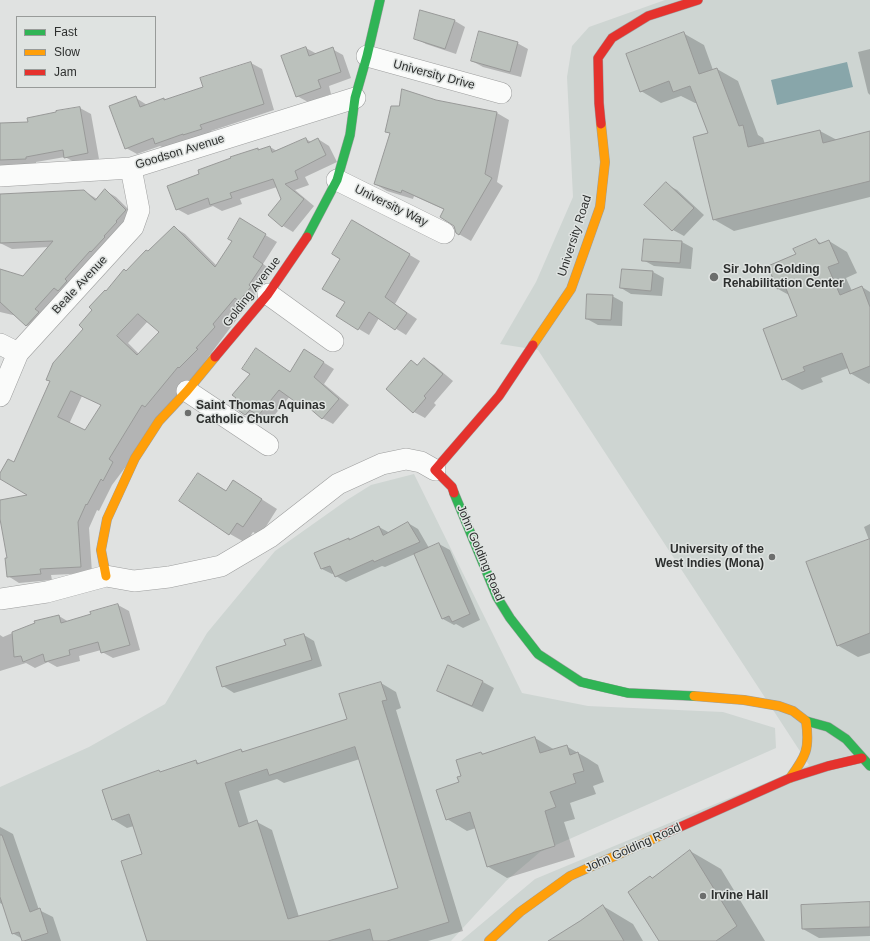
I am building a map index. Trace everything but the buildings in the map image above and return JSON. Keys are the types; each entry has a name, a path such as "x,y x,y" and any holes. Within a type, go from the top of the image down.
{"street":[{"name":"Golding Avenue","path":"106,576 101,550 107,519 135,458 159,421 187,391 268,294 311,232 337,180 350,135 355,98 367,56 380,0"},
{"name":"University Road","path":"435,470 499,396 571,289 600,207 605,162 599,103 598,58 612,38 648,16 698,0"},
{"name":"University Drive","path":"367,56 501,93"},
{"name":"Goodson Avenue","path":"0,176 131,168 355,98"},
{"name":"Beale Avenue","path":"0,396 9,348 133,227 138,210 131,168"},
{"name":"University Way","path":"337,180 444,233"},
{"path":"268,294 333,341"},
{"path":"187,391 268,445"},
{"name":"John Golding Road","path":"106,576 134,581 169,577 221,566 270,537 338,484 382,464 406,460 421,462 435,470 452,487 497,597 510,618 538,654 581,682 628,693 672,694 744,700 779,706 793,711 806,721 809,739 804,759 790,778"},
{"path":"0,599 46,592 106,576"},
{"path":"806,721 828,727 846,740 870,766"},
{"name":"John Golding Road","path":"489,941 520,912 570,876 790,778 828,766 862,758"}],"shaded area":[{"name":"University of the West Indies (Mona)","path":"665,0 870,0 870,941 461,941 535,879 809,765 538,350 500,344 536,282 573,197 567,77 572,46 589,27"},
{"path":"414,474 522,693 588,706 723,712 775,728 776,748 540,852 506,881 451,941 0,941 0,787 89,747 165,704 207,633 275,551 347,500 371,485"}],"water":[{"path":"847,62 853,87 777,105 771,80"}],"traffic: fast":[{"path":"307,237 337,180 350,135 355,98 367,56 380,0"},
{"path":"454,493 497,597 510,618 538,654 581,682 628,693 694,696"},
{"path":"806,721 828,727 846,739 870,766"}],"traffic: slow":[{"path":"533,345 571,289 600,207 605,162 601,124"},
{"path":"106,576 101,550 107,519 135,458 159,421 187,391 215,357"},
{"path":"694,696 744,700 779,706 793,711 806,721 806,752 790,778"},
{"path":"489,941 520,912 570,876 662,835"}],"traffic: jam":[{"path":"601,124 598,58 612,38 648,16 698,0"},
{"path":"215,357 268,294 307,237"},
{"path":"454,493 452,487 435,470 499,396 533,345"},
{"path":"662,835 790,778 828,766 862,758"}],"place":[{"name":"Sir John Golding Rehabilitation Center","path":"714,277"},
{"name":"Saint Thomas Aquinas Catholic Church","path":"188,413"},
{"name":"University of the West Indies (Mona)","path":"772,557"},
{"name":"Irvine Hall","path":"703,896"}]}
